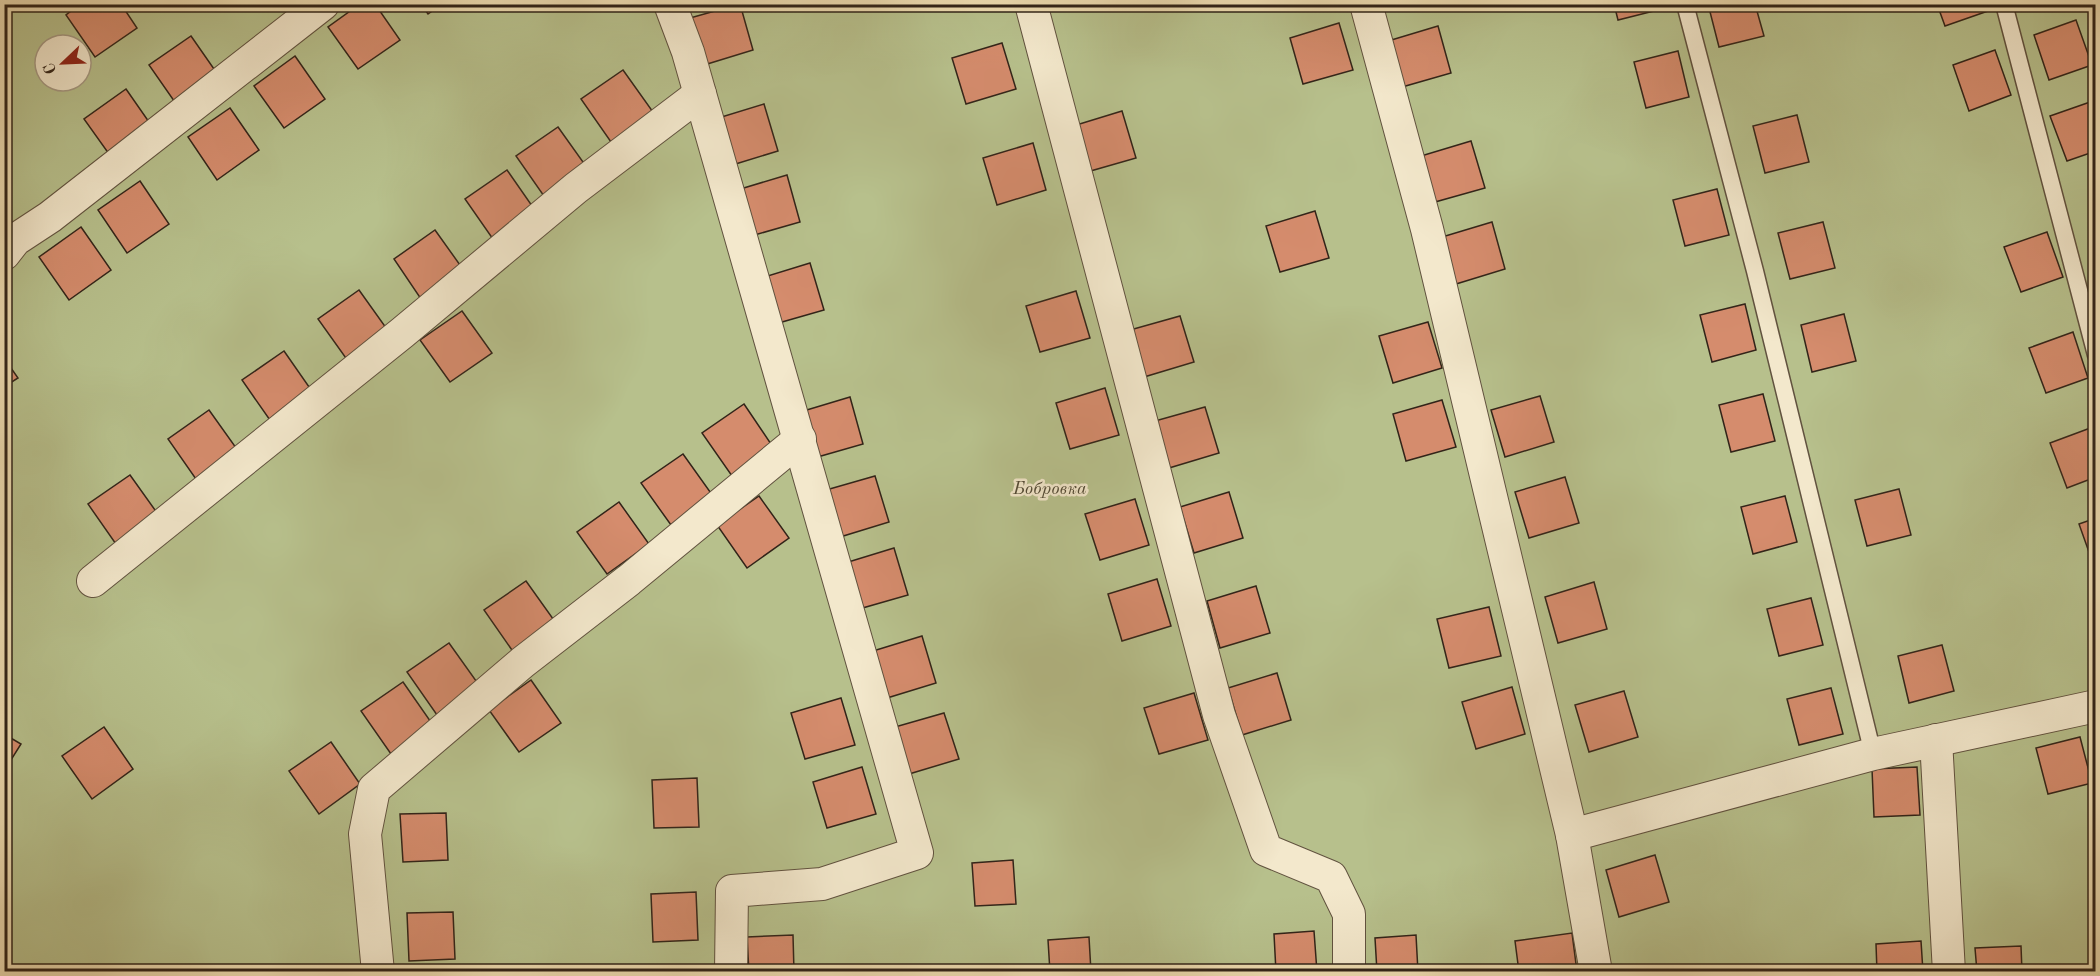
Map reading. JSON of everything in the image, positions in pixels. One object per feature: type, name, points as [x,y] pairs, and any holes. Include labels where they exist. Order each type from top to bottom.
[{"type":"street","points":[[4,254],[15,240],[50,217],[323,4]]},
{"type":"street","points":[[670,4],[700,94],[917,853],[822,884],[732,891],[731,972]]},
{"type":"street","points":[[1031,4],[1219,715],[1266,850],[1331,877],[1349,914],[1349,972]]},
{"type":"street","points":[[1366,4],[1427,229],[1572,835],[1596,972]]},
{"type":"street","points":[[93,581],[402,333],[576,188],[700,94]]},
{"type":"street","points":[[378,972],[365,834],[375,789],[523,662],[629,580],[800,439]]},
{"type":"street","points":[[1572,835],[1874,754],[2096,706]]},
{"type":"street","points":[[1936,740],[1949,972]]},
{"type":"lane","points":[[1685,4],[1755,271],[1874,754]]},
{"type":"lane","points":[[2004,4],[2096,354]]},
{"type":"green space","name":"Бобровка","points":[[5,5],[2095,5],[2095,971],[5,971]]},
{"type":"building","points":[[80,4],[121,4],[137,28],[95,57],[93,33],[78,33],[66,15]]},
{"type":"building","points":[[360,4],[375,4],[400,40],[358,69],[328,27]]},
{"type":"building","points":[[421,4],[442,4],[428,14]]},
{"type":"building","points":[[740,4],[753,50],[704,65],[690,18]]},
{"type":"building","points":[[1614,4],[1661,4],[1662,9],[1618,20]]},
{"type":"building","points":[[1708,4],[1755,4],[1764,36],[1719,47]]},
{"type":"building","points":[[1937,4],[1985,4],[1988,11],[1945,26]]},
{"type":"building","points":[[2076,20],[2092,65],[2049,80],[2034,35]]},
{"type":"building","points":[[1339,23],[1353,70],[1303,84],[1290,38]]},
{"type":"building","points":[[1438,26],[1451,73],[1402,87],[1388,41]]},
{"type":"building","points":[[191,36],[221,79],[179,108],[149,65]]},
{"type":"building","points":[[1002,43],[1016,89],[966,104],[952,58]]},
{"type":"building","points":[[1995,50],[2011,95],[1969,111],[1953,65]]},
{"type":"building","points":[[1678,51],[1689,97],[1646,108],[1634,62]]},
{"type":"building","points":[[295,56],[325,99],[284,128],[254,86]]},
{"type":"building","points":[[623,70],[653,112],[611,142],[581,99]]},
{"type":"building","points":[[126,89],[156,132],[114,161],[84,119]]},
{"type":"building","points":[[2093,101],[2096,108],[2096,151],[2067,161],[2050,116]]},
{"type":"building","points":[[764,104],[778,151],[729,166],[715,119]]},
{"type":"building","points":[[230,108],[259,150],[217,180],[188,137]]},
{"type":"building","points":[[1122,111],[1136,158],[1087,172],[1073,126]]},
{"type":"building","points":[[1797,115],[1809,162],[1765,173],[1753,126]]},
{"type":"building","points":[[558,127],[588,169],[546,199],[516,156]]},
{"type":"building","points":[[1471,141],[1485,188],[1435,202],[1421,156]]},
{"type":"building","points":[[1033,143],[1046,190],[997,205],[983,158]]},
{"type":"building","points":[[507,170],[537,213],[495,242],[465,199]]},
{"type":"building","points":[[787,175],[800,222],[751,236],[737,190]]},
{"type":"building","points":[[140,181],[169,224],[127,253],[98,210]]},
{"type":"building","points":[[1717,189],[1729,235],[1685,246],[1673,200]]},
{"type":"building","points":[[1315,211],[1329,258],[1280,272],[1266,226]]},
{"type":"building","points":[[1492,222],[1505,269],[1456,284],[1442,237]]},
{"type":"building","points":[[1823,222],[1835,268],[1790,279],[1778,233]]},
{"type":"building","points":[[81,227],[111,270],[69,300],[39,257]]},
{"type":"building","points":[[435,230],[465,272],[423,302],[394,259]]},
{"type":"building","points":[[2047,232],[2063,277],[2021,292],[2004,247]]},
{"type":"building","points":[[810,263],[824,310],[775,324],[761,278]]},
{"type":"building","points":[[359,290],[389,332],[348,361],[318,319]]},
{"type":"building","points":[[1076,291],[1090,338],[1040,352],[1026,306]]},
{"type":"building","points":[[1745,304],[1756,350],[1712,362],[1700,315]]},
{"type":"building","points":[[462,311],[492,353],[450,382],[420,340]]},
{"type":"building","points":[[1844,314],[1856,361],[1812,372],[1801,325]]},
{"type":"building","points":[[1180,316],[1194,362],[1144,377],[1130,330]]},
{"type":"building","points":[[1428,322],[1442,368],[1393,383],[1379,336]]},
{"type":"building","points":[[2073,332],[2088,378],[2046,393],[2029,348]]},
{"type":"building","points":[[284,351],[314,394],[272,423],[242,380]]},
{"type":"building","points":[[4,358],[18,378],[4,387]]},
{"type":"building","points":[[1105,388],[1119,435],[1070,449],[1056,403]]},
{"type":"building","points":[[1763,394],[1775,441],[1731,452],[1719,405]]},
{"type":"building","points":[[1540,396],[1554,442],[1505,457],[1491,410]]},
{"type":"building","points":[[850,397],[863,444],[814,458],[800,412]]},
{"type":"building","points":[[1442,400],[1456,447],[1406,461],[1393,414]]},
{"type":"building","points":[[744,404],[773,447],[732,476],[702,433]]},
{"type":"building","points":[[1205,407],[1219,453],[1169,468],[1155,421]]},
{"type":"building","points":[[209,410],[239,452],[198,482],[168,439]]},
{"type":"building","points":[[2093,427],[2096,435],[2096,477],[2067,488],[2050,443]]},
{"type":"building","points":[[683,454],[713,496],[671,525],[641,483]]},
{"type":"building","points":[[130,475],[160,517],[118,547],[88,504]]},
{"type":"building","points":[[875,476],[889,522],[840,537],[826,490]]},
{"type":"building","points":[[1565,477],[1579,523],[1529,538],[1515,492]]},
{"type":"building","points":[[1899,489],[1911,535],[1867,546],[1855,500]]},
{"type":"building","points":[[1229,492],[1243,538],[1194,553],[1180,507]]},
{"type":"building","points":[[759,496],[789,538],[747,568],[717,525]]},
{"type":"building","points":[[1785,496],[1797,542],[1753,554],[1741,507]]},
{"type":"building","points":[[1135,499],[1149,545],[1100,560],[1085,514]]},
{"type":"building","points":[[619,502],[649,544],[607,574],[577,532]]},
{"type":"building","points":[[2096,518],[2096,569],[2095,569],[2079,524]]},
{"type":"building","points":[[894,548],[908,595],[859,609],[845,563]]},
{"type":"building","points":[[1157,579],[1171,626],[1122,641],[1108,594]]},
{"type":"building","points":[[526,581],[556,623],[514,653],[484,610]]},
{"type":"building","points":[[1594,582],[1607,629],[1558,643],[1545,597]]},
{"type":"building","points":[[1256,586],[1270,633],[1220,648],[1207,601]]},
{"type":"building","points":[[1811,598],[1823,645],[1779,656],[1767,609]]},
{"type":"building","points":[[1489,607],[1501,656],[1449,668],[1437,619]]},
{"type":"building","points":[[922,636],[936,683],[887,698],[873,651]]},
{"type":"building","points":[[449,643],[479,685],[437,715],[407,672]]},
{"type":"building","points":[[1942,645],[1954,691],[1909,703],[1898,656]]},
{"type":"building","points":[[1277,673],[1291,720],[1242,735],[1228,688]]},
{"type":"building","points":[[531,680],[561,723],[519,752],[489,710]]},
{"type":"building","points":[[403,682],[433,725],[391,754],[361,711]]},
{"type":"building","points":[[1512,687],[1525,734],[1476,749],[1462,702]]},
{"type":"building","points":[[1831,688],[1843,734],[1799,745],[1787,699]]},
{"type":"building","points":[[1624,691],[1638,737],[1589,752],[1575,705]]},
{"type":"building","points":[[1194,693],[1208,740],[1159,754],[1144,708]]},
{"type":"building","points":[[841,698],[855,745],[805,759],[791,713]]},
{"type":"building","points":[[944,713],[959,759],[909,774],[895,727]]},
{"type":"building","points":[[104,727],[133,769],[92,799],[62,756]]},
{"type":"building","points":[[4,734],[21,744],[4,771]]},
{"type":"building","points":[[2080,737],[2092,783],[2048,794],[2036,748]]},
{"type":"building","points":[[331,742],[360,784],[319,814],[289,771]]},
{"type":"building","points":[[862,767],[876,814],[827,828],[813,782]]},
{"type":"building","points":[[1917,767],[1920,815],[1874,817],[1872,769]]},
{"type":"building","points":[[697,778],[699,827],[654,828],[652,780]]},
{"type":"building","points":[[446,813],[448,860],[403,862],[400,814]]},
{"type":"building","points":[[1655,855],[1669,902],[1619,917],[1606,870]]},
{"type":"building","points":[[1013,860],[1016,904],[975,906],[972,863]]},
{"type":"building","points":[[696,892],[698,940],[653,942],[651,894]]},
{"type":"building","points":[[453,912],[455,959],[409,961],[407,913]]},
{"type":"building","points":[[1314,931],[1317,972],[1276,972],[1274,934]]},
{"type":"building","points":[[1572,933],[1577,972],[1519,972],[1515,941]]},
{"type":"building","points":[[793,935],[794,972],[749,972],[747,937]]},
{"type":"building","points":[[1416,935],[1418,972],[1377,972],[1375,938]]},
{"type":"building","points":[[1089,937],[1091,972],[1050,972],[1048,940]]},
{"type":"building","points":[[1921,941],[1923,972],[1877,972],[1876,944]]},
{"type":"building","points":[[2021,946],[2022,972],[1977,972],[1975,948]]}]
